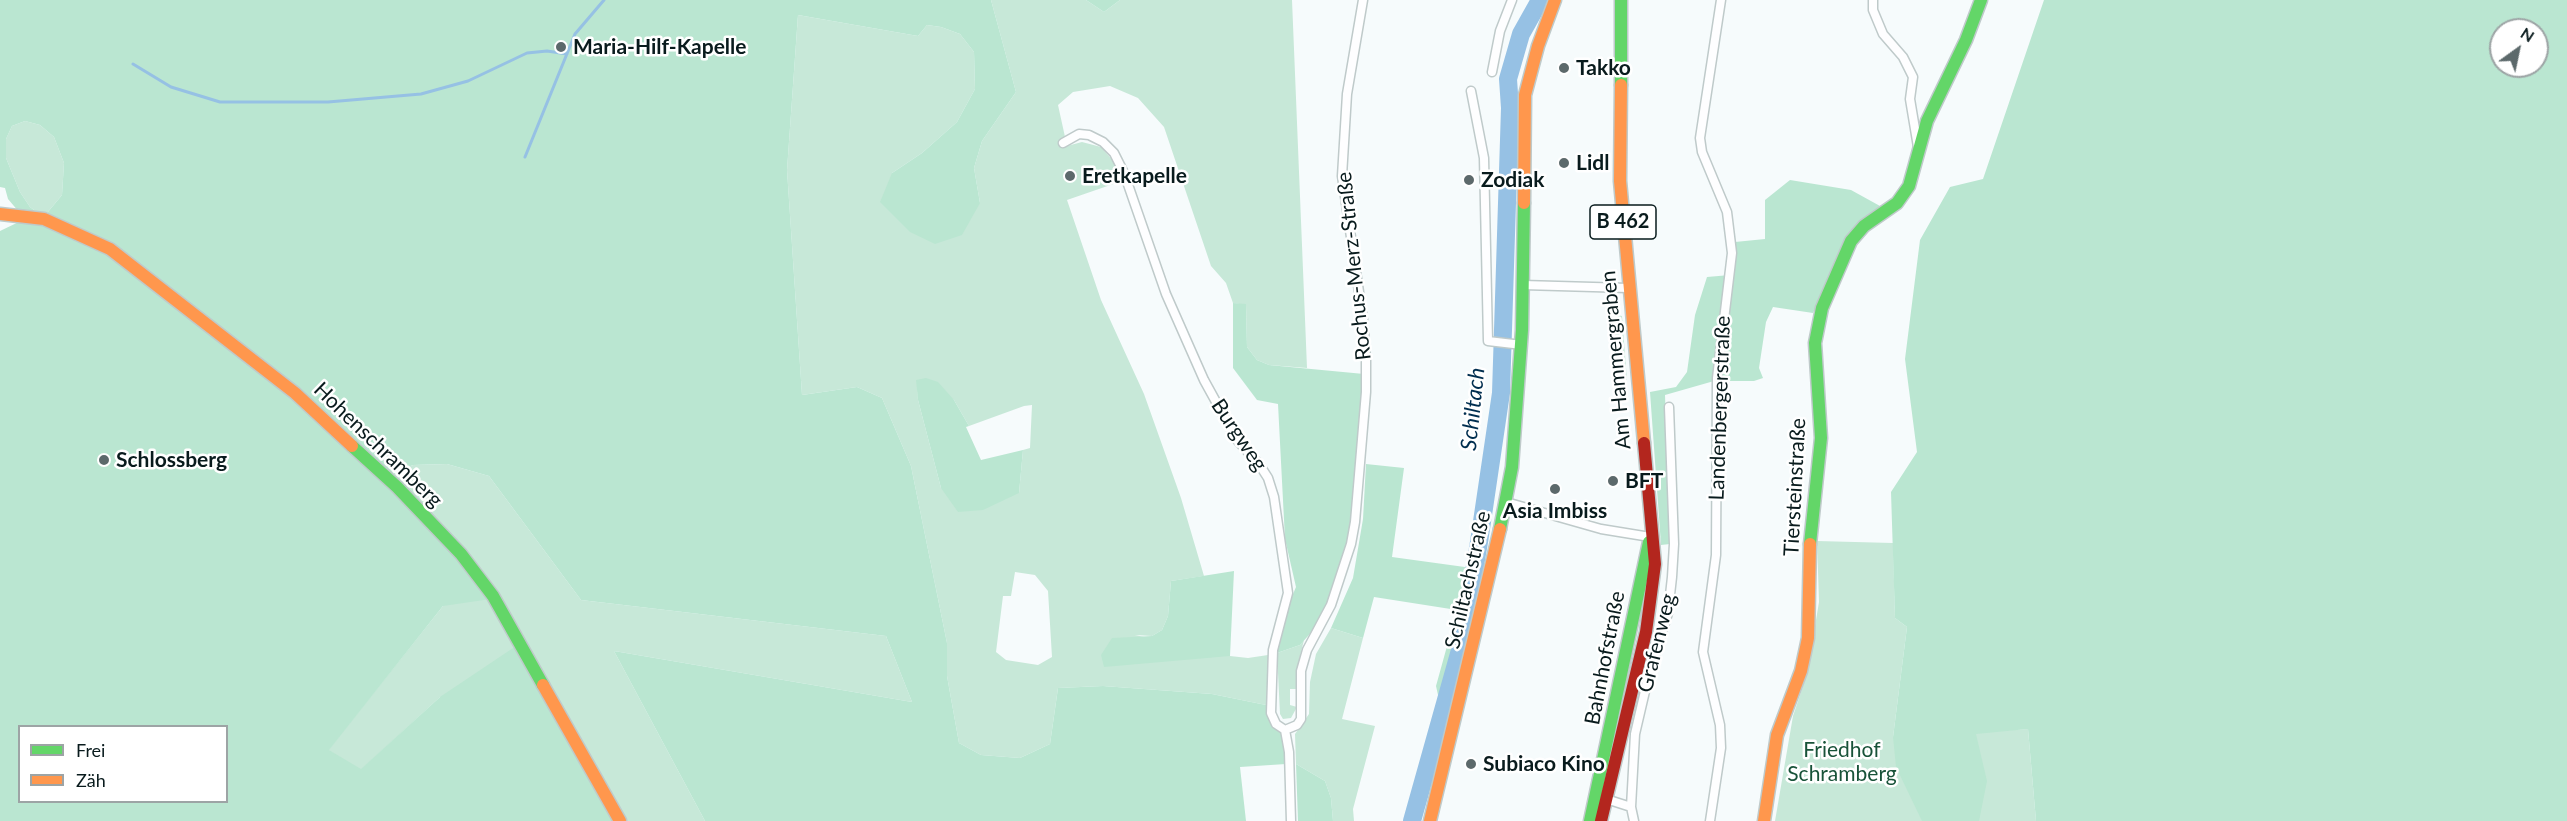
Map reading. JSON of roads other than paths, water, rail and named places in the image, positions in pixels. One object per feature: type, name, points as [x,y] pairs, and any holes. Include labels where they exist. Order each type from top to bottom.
[{"type":"street","name":"Rochus-Merz-Straße","points":[[1285,730],[1297,725],[1301,718],[1301,671],[1304,660],[1331,606],[1351,544],[1355,522],[1366,392],[1366,359],[1363,319],[1345,203],[1342,165],[1347,94],[1363,0]]},
{"type":"street","points":[[1492,72],[1500,31],[1512,0]]},
{"type":"street","name":"Schiltachstraße","points":[[1430,821],[1506,502],[1515,440],[1517,344],[1523,285],[1525,94],[1538,46],[1555,0]]},
{"type":"street","name":"Am Hammergraben","points":[[1622,0],[1620,181],[1650,537]]},
{"type":"street","name":"Landenbergerstraße","points":[[1710,821],[1721,748],[1720,726],[1703,652],[1716,555],[1717,378],[1732,252],[1727,212],[1702,152],[1700,138],[1720,0]]},
{"type":"street","name":"Tiersteinstraße","points":[[1873,0],[1873,10],[1883,34],[1903,57],[1913,77],[1910,99],[1918,147]]},
{"type":"street","name":"Tiersteinstraße","points":[[1764,821],[1777,735],[1801,671],[1808,638],[1811,521],[1821,438],[1815,344],[1821,308],[1851,241],[1864,226],[1897,203],[1910,186],[1918,147],[1966,40],[1981,0]]},
{"type":"street","points":[[1471,91],[1484,158],[1488,341],[1517,344]]},
{"type":"street","name":"Burgweg","points":[[1063,143],[1079,134],[1089,135],[1103,142],[1114,153],[1124,173],[1166,294],[1193,356],[1224,420],[1268,478],[1274,497],[1288,593],[1273,650],[1272,712],[1276,724],[1285,730],[1289,752],[1291,821]]},
{"type":"street","points":[[0,208],[0,214]]},
{"type":"street","name":"Hohenschramberg","points":[[0,214],[44,219],[110,249],[295,393],[397,487],[461,554],[493,596],[620,821]]},
{"type":"street","points":[[1523,285],[1628,288]]},
{"type":"street","name":"Grafenweg","points":[[1634,821],[1632,807],[1635,734],[1648,674],[1668,613],[1672,577],[1674,544],[1669,407]]},
{"type":"street","points":[[1506,502],[1601,529],[1650,537]]},
{"type":"street","name":"Bahnhofstraße","points":[[1601,821],[1601,797],[1642,566],[1650,537]]},
{"type":"street","points":[[1601,797],[1632,807]]},
{"type":"street","name":"Bahnhofstraße","points":[[1590,821],[1601,797]]},
{"type":"waterway","points":[[525,157],[575,34],[604,0]]},
{"type":"waterway","name":"Schiltach","points":[[1412,821],[1462,643],[1479,542],[1501,393],[1510,108],[1508,79],[1521,34],[1540,0]]},
{"type":"waterway","points":[[133,64],[171,87],[220,102],[328,102],[421,94],[468,81],[527,53],[547,51],[567,54]]},
{"type":"place","name":"Maria-Hilf-Kapelle","points":[[561,47]]},
{"type":"place","name":"Takko","points":[[1564,68]]},
{"type":"place","name":"Lidl","points":[[1564,163]]},
{"type":"place","name":"Eretkapelle","points":[[1070,176]]},
{"type":"place","name":"Zodiak","points":[[1469,180]]},
{"type":"place","name":"Schlossberg","points":[[104,460]]},
{"type":"place","name":"BFT","points":[[1613,481]]},
{"type":"place","name":"Asia Imbiss","points":[[1555,489]]},
{"type":"place","name":"Subiaco Kino","points":[[1471,764]]},
{"type":"park label","name":"Friedhof Schramberg","points":[[1842,762]]}]
